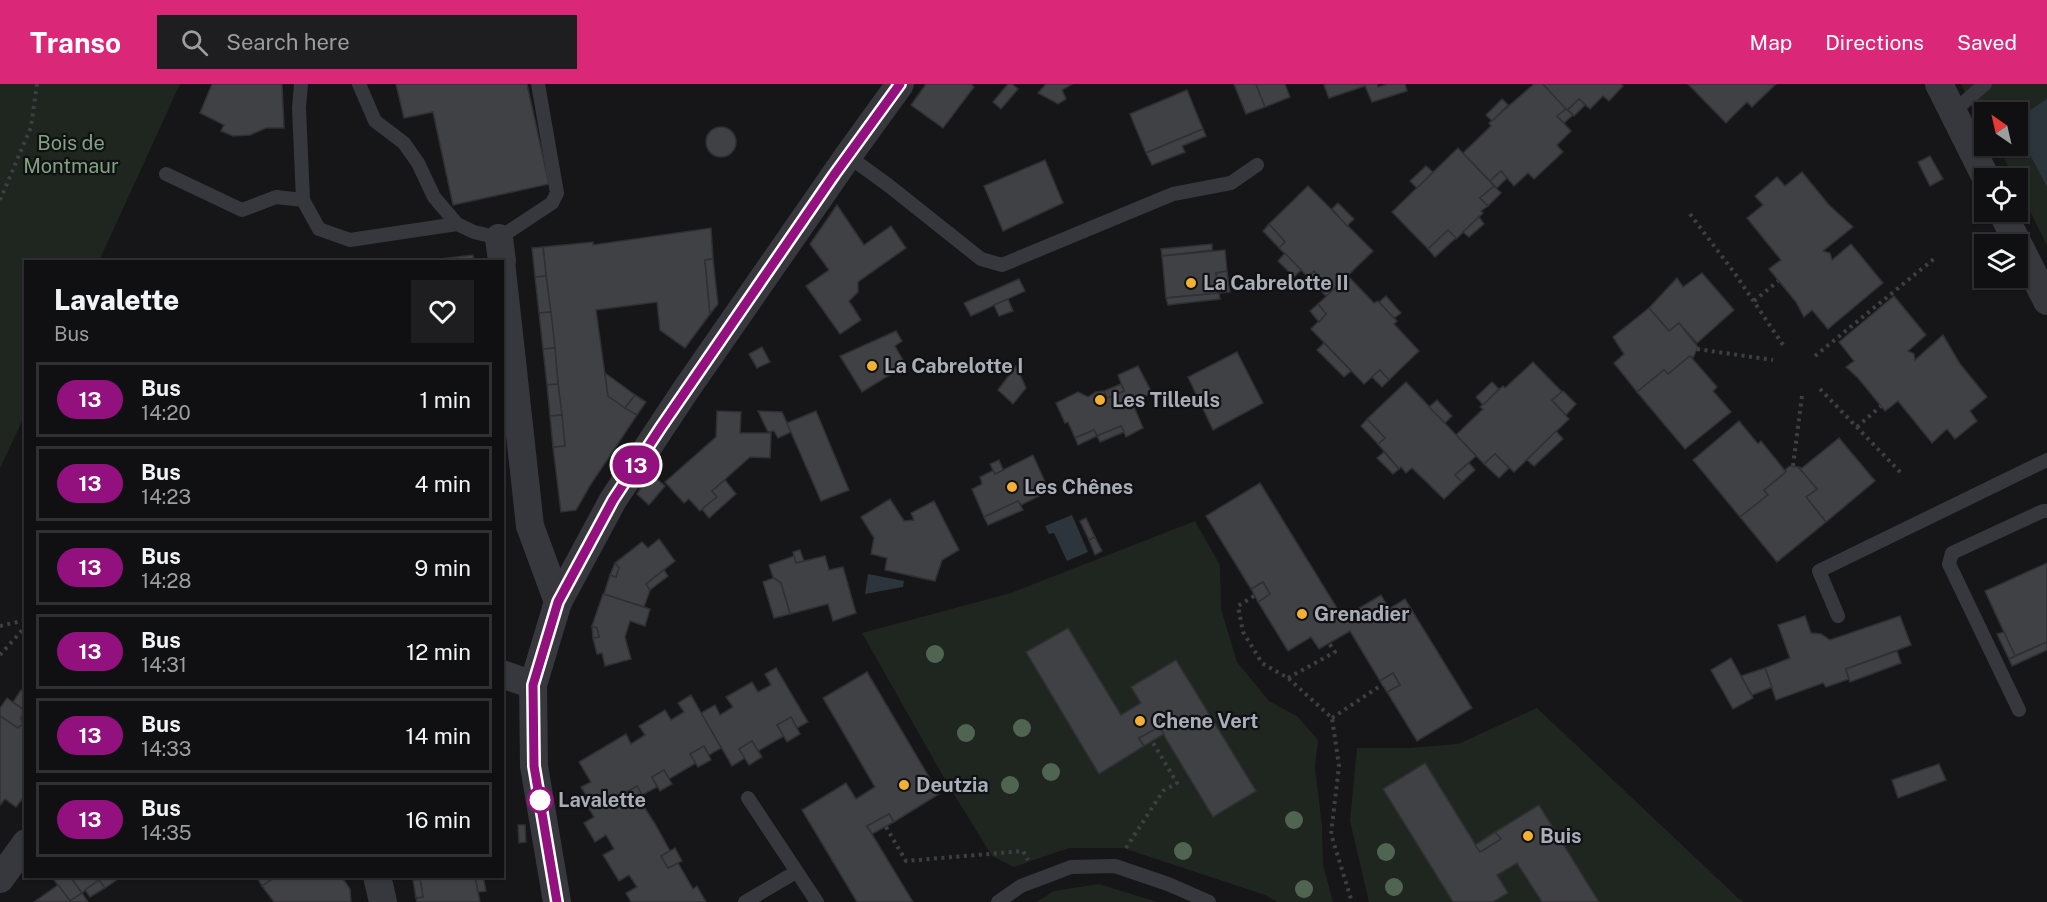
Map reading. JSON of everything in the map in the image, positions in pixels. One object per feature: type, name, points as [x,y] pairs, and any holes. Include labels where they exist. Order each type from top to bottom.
[{"type":"street","points":[[557,902],[534,766],[533,685],[558,602],[613,500],[692,381],[900,84]]},
{"type":"street","points":[[1939,84],[1981,168]]},
{"type":"street","points":[[2007,222],[2047,301]]},
{"type":"street","points":[[504,288],[530,526],[558,602]]},
{"type":"street","points":[[504,675],[533,685]]},
{"type":"street","points":[[0,879],[24,846]]},
{"type":"street","points":[[377,878],[383,902]]},
{"type":"lane","points":[[301,84],[299,108],[303,200],[319,229],[351,240],[457,224]]},
{"type":"lane","points":[[359,84],[375,121],[404,143],[418,163],[434,197],[457,224],[500,249],[552,203],[557,193],[538,84]]},
{"type":"lane","points":[[1953,111],[1985,84]]},
{"type":"lane","points":[[848,156],[981,259],[1002,265],[1173,194],[1231,183],[1257,165]]},
{"type":"lane","points":[[166,174],[242,210],[276,197],[303,200]]},
{"type":"lane","points":[[1838,616],[1819,571],[2047,460]]},
{"type":"lane","points":[[2019,710],[1949,564],[1952,553],[2047,511]]},
{"type":"lane","points":[[748,798],[817,902]]},
{"type":"lane","points":[[998,902],[1021,886],[1071,867],[1115,866],[1168,884],[1209,902]]},
{"type":"lane","points":[[745,902],[796,872]]},
{"type":"path","points":[[0,200],[32,127],[37,84]]},
{"type":"path","points":[[1690,214],[1754,301],[1783,345]]},
{"type":"path","points":[[1815,356],[1935,258]]},
{"type":"path","points":[[1754,301],[1778,280]]},
{"type":"path","points":[[1698,349],[1773,360]]},
{"type":"path","points":[[1820,389],[1903,475]]},
{"type":"path","points":[[1793,466],[1802,396]]},
{"type":"path","points":[[1857,427],[1881,406]]},
{"type":"path","points":[[1254,596],[1238,606],[1243,632],[1262,663],[1288,678],[1332,718],[1339,766],[1331,834],[1352,902]]},
{"type":"path","points":[[0,626],[24,620]]},
{"type":"path","points":[[0,655],[24,628]]},
{"type":"path","points":[[1288,678],[1335,652],[1329,643]]},
{"type":"path","points":[[1332,718],[1383,684]]},
{"type":"path","points":[[1115,866],[1163,791],[1177,783],[1152,741]]},
{"type":"path","points":[[886,827],[906,861],[1023,851],[1039,879]]},
{"type":"green space","name":"Bois de Montmaur","points":[[0,84],[180,84],[99,260],[24,260],[24,417],[0,468]]},
{"type":"green space","points":[[1961,84],[2047,84],[2047,246],[2028,207],[2028,168],[2009,168],[2003,156],[2028,156],[2028,102],[1974,102],[1974,112]]},
{"type":"green space","points":[[1195,521],[1220,565],[1221,609],[1237,662],[1269,701],[1298,717],[1318,740],[1315,768],[1322,826],[1323,865],[1333,902],[1277,902],[1265,895],[1123,848],[1069,848],[1014,867],[992,856],[947,783],[862,633],[1011,593]]},
{"type":"green space","points":[[1537,708],[1744,902],[1369,902],[1350,821],[1357,748],[1409,748],[1458,744]]},
{"type":"green space","points":[[1099,884],[1157,902],[1037,902],[1054,891]]},
{"type":"shaded area","points":[[2047,99],[2047,187],[2028,151],[2028,111]]},
{"type":"shaded area","points":[[1072,515],[1088,552],[1067,561],[1054,533],[1049,534],[1045,526]]},
{"type":"shaded area","points":[[868,574],[904,581],[903,587],[865,594]]},
{"type":"building","points":[[212,84],[282,84],[284,128],[266,128],[250,135],[233,136],[221,131],[224,125],[200,113]]},
{"type":"building","points":[[396,84],[527,84],[549,184],[453,205],[433,112],[404,118]]},
{"type":"building","points":[[926,84],[971,84],[974,87],[943,128],[911,105]]},
{"type":"building","points":[[1008,84],[1018,89],[1001,109],[993,102]]},
{"type":"building","points":[[1046,84],[1072,84],[1062,90],[1066,99],[1058,104],[1038,93]]},
{"type":"building","points":[[1234,84],[1256,84],[1265,107],[1246,114]]},
{"type":"building","points":[[1256,84],[1285,84],[1290,97],[1265,107]]},
{"type":"building","points":[[1377,84],[1378,87],[1388,84],[1405,84],[1407,91],[1372,102],[1365,86],[1329,98],[1324,85]]},
{"type":"building","points":[[1534,84],[1543,84],[1566,109],[1557,116],[1571,131],[1557,145],[1563,152],[1534,179],[1528,173],[1514,186],[1501,171],[1490,181],[1463,153],[1491,126],[1489,123]]},
{"type":"building","points":[[1543,84],[1621,84],[1623,86],[1609,101],[1603,96],[1590,109],[1579,99],[1567,110]]},
{"type":"building","points":[[1688,84],[1776,84],[1752,107],[1747,102],[1726,123]]},
{"type":"building","points":[[1187,90],[1203,129],[1146,153],[1130,114]]},
{"type":"building","points":[[1502,99],[1508,105],[1492,121],[1486,115]]},
{"type":"building","points":[[1579,99],[1585,105],[1574,116],[1568,110]]},
{"type":"building","points":[[1566,109],[1573,115],[1564,123],[1557,116]]},
{"type":"building","points":[[721,127],[732,131],[736,142],[732,153],[721,157],[710,153],[706,142],[710,131]]},
{"type":"building","points":[[1203,129],[1206,136],[1182,146],[1185,152],[1152,165],[1146,153]]},
{"type":"building","points":[[1458,148],[1494,186],[1480,198],[1488,206],[1481,211],[1483,213],[1456,239],[1448,230],[1428,249],[1392,212]]},
{"type":"building","points":[[1930,156],[1943,179],[1930,186],[1918,162]]},
{"type":"building","points":[[1045,160],[1063,203],[1003,231],[984,186]]},
{"type":"building","points":[[1426,166],[1433,172],[1417,188],[1410,181]]},
{"type":"building","points":[[1501,171],[1507,178],[1497,188],[1490,181]]},
{"type":"building","points":[[1802,172],[1829,205],[1853,227],[1823,251],[1830,253],[1832,260],[1851,244],[1883,283],[1828,329],[1812,310],[1804,317],[1796,302],[1769,269],[1781,260],[1747,218],[1763,205],[1755,196],[1777,177],[1785,186]]},
{"type":"building","points":[[1308,186],[1373,251],[1332,291],[1314,271],[1308,277],[1279,248],[1285,242],[1269,224]]},
{"type":"building","points":[[1494,186],[1501,193],[1488,206],[1480,198]]},
{"type":"building","points":[[1338,203],[1354,219],[1347,226],[1332,209]]},
{"type":"building","points":[[837,205],[864,245],[891,226],[906,248],[858,282],[858,292],[849,301],[861,320],[840,334],[806,286],[829,270],[810,244]]},
{"type":"building","points":[[1479,217],[1484,224],[1469,237],[1463,232]]},
{"type":"building","points":[[1269,224],[1285,242],[1279,248],[1263,231]]},
{"type":"building","points":[[711,228],[713,259],[705,260],[710,314],[685,348],[660,330],[657,302],[596,310],[608,396],[637,415],[576,510],[561,512],[553,447],[565,446],[543,247],[593,242],[593,245]]},
{"type":"building","points":[[1448,230],[1456,238],[1435,257],[1428,249]]},
{"type":"building","points":[[1212,244],[1212,250],[1162,256],[1161,249]]},
{"type":"building","points":[[543,247],[546,276],[535,277],[532,248]]},
{"type":"building","name":"La Cabrelotte II","points":[[1225,250],[1227,271],[1216,273],[1219,293],[1166,298],[1162,256]]},
{"type":"building","points":[[1285,253],[1301,270],[1294,277],[1278,261]]},
{"type":"building","points":[[473,255],[474,260],[441,260]]},
{"type":"building","points":[[713,259],[718,304],[710,314],[705,260]]},
{"type":"building","points":[[1227,271],[1230,292],[1219,293],[1216,273]]},
{"type":"building","points":[[1314,271],[1332,291],[1326,296],[1308,277]]},
{"type":"building","points":[[1702,273],[1734,310],[1697,343],[1679,323],[1669,331],[1649,308],[1677,278],[1683,287]]},
{"type":"building","points":[[546,276],[551,312],[539,313],[535,277]]},
{"type":"building","points":[[1348,276],[1374,303],[1378,301],[1397,321],[1394,324],[1419,351],[1389,380],[1380,370],[1364,384],[1311,329],[1326,314],[1318,304]]},
{"type":"building","points":[[1019,279],[1025,291],[971,316],[964,303]]},
{"type":"building","points":[[1219,293],[1220,299],[1168,305],[1166,298]]},
{"type":"building","points":[[1386,296],[1401,313],[1394,318],[1379,302]]},
{"type":"building","points":[[1894,296],[1926,335],[1908,351],[1914,354],[1915,360],[1943,335],[1960,364],[1987,397],[1970,411],[1977,421],[1955,439],[1947,429],[1932,443],[1898,401],[1885,411],[1846,367],[1854,361],[1839,342]]},
{"type":"building","points":[[1008,299],[1013,311],[999,316],[994,305]]},
{"type":"building","points":[[1318,304],[1326,314],[1319,322],[1310,311]]},
{"type":"building","points":[[1649,308],[1669,331],[1679,323],[1698,347],[1693,358],[1690,356],[1668,374],[1664,370],[1637,392],[1614,363],[1624,354],[1613,337]]},
{"type":"building","points":[[551,312],[555,348],[543,349],[539,313]]},
{"type":"building","name":"La Cabrelotte I","points":[[896,331],[902,341],[895,346],[904,362],[892,370],[893,373],[862,392],[840,356]]},
{"type":"building","points":[[1324,343],[1351,371],[1344,377],[1317,350]]},
{"type":"building","points":[[762,347],[770,362],[757,368],[749,354]]},
{"type":"building","points":[[555,348],[558,384],[547,385],[543,349]]},
{"type":"building","points":[[1237,352],[1263,403],[1213,430],[1188,377]]},
{"type":"building","points":[[1690,356],[1717,387],[1713,391],[1731,412],[1685,449],[1637,392],[1664,370],[1668,374]]},
{"type":"building","points":[[1533,362],[1562,392],[1552,400],[1569,419],[1514,472],[1495,454],[1484,464],[1456,435],[1483,409],[1480,407]]},
{"type":"building","points":[[1016,366],[1026,388],[1013,404],[998,390]]},
{"type":"building","name":"Les Tilleuls","points":[[1138,366],[1152,393],[1132,402],[1143,428],[1126,437],[1121,426],[1097,436],[1094,430],[1075,438],[1056,403],[1078,392],[1088,397],[1096,392],[1104,391],[1107,398],[1124,391],[1118,375]]},
{"type":"building","points":[[1380,370],[1389,380],[1382,387],[1372,377]]},
{"type":"building","points":[[605,373],[635,395],[625,408],[608,396]]},
{"type":"building","points":[[1406,382],[1476,456],[1455,475],[1462,482],[1444,499],[1412,468],[1406,473],[1401,467],[1399,469],[1378,444],[1385,438],[1367,419]]},
{"type":"building","points":[[1492,382],[1499,389],[1483,405],[1476,397]]},
{"type":"building","points":[[558,384],[562,415],[550,416],[547,385]]},
{"type":"building","points":[[1121,384],[1124,391],[1107,398],[1104,391]]},
{"type":"building","points":[[1563,391],[1576,404],[1566,415],[1552,400]]},
{"type":"building","points":[[635,395],[646,402],[637,415],[625,408]]},
{"type":"building","points":[[1437,400],[1452,416],[1445,423],[1429,407]]},
{"type":"building","points":[[717,411],[741,412],[740,433],[771,433],[770,458],[750,457],[712,491],[717,497],[700,511],[689,499],[684,503],[665,482],[716,437]]},
{"type":"building","points":[[758,411],[782,412],[791,432],[778,438],[774,431],[768,432]]},
{"type":"building","points":[[816,411],[849,490],[821,501],[787,423]]},
{"type":"building","points":[[562,415],[565,446],[553,447],[550,416]]},
{"type":"building","points":[[1367,419],[1385,438],[1378,444],[1361,426]]},
{"type":"building","points":[[1739,421],[1758,444],[1761,441],[1786,472],[1764,490],[1768,495],[1740,517],[1693,460]]},
{"type":"building","points":[[1121,426],[1124,432],[1100,442],[1097,436]]},
{"type":"building","points":[[1094,430],[1097,436],[1078,445],[1075,438]]},
{"type":"building","points":[[1556,431],[1563,439],[1534,466],[1527,460]]},
{"type":"building","points":[[1839,438],[1875,481],[1826,522],[1806,497],[1817,489],[1798,467],[1802,468]]},
{"type":"building","points":[[1384,452],[1399,469],[1393,474],[1377,458]]},
{"type":"building","points":[[1495,454],[1509,468],[1499,478],[1484,464]]},
{"type":"building","name":"Les Chênes","points":[[1033,455],[1049,491],[1021,505],[1018,501],[984,517],[972,489],[982,484],[980,477],[994,470],[995,474]]},
{"type":"building","points":[[999,460],[1003,470],[995,474],[990,464]]},
{"type":"building","points":[[1469,463],[1475,470],[1462,482],[1455,475]]},
{"type":"building","points":[[1790,466],[1798,467],[1817,489],[1806,497],[1826,522],[1777,562],[1740,517],[1768,495],[1764,490]]},
{"type":"building","points":[[650,473],[665,486],[649,505],[637,494]]},
{"type":"building","points":[[725,480],[736,494],[709,518],[702,509],[717,497],[712,491]]},
{"type":"building","name":"Grenadier","points":[[1260,483],[1343,618],[1381,595],[1389,609],[1405,599],[1472,708],[1417,741],[1387,692],[1400,685],[1393,673],[1380,681],[1350,631],[1319,649],[1311,637],[1288,651],[1258,602],[1270,594],[1263,582],[1251,589],[1206,516]]},
{"type":"building","points":[[890,499],[904,521],[914,520],[911,513],[934,501],[959,550],[942,560],[935,581],[885,570],[887,558],[871,554],[874,538],[861,517]]},
{"type":"building","points":[[1018,501],[1023,510],[988,525],[984,517]]},
{"type":"building","points":[[1086,518],[1095,537],[1089,540],[1080,521]]},
{"type":"building","points":[[1095,537],[1102,551],[1095,555],[1089,540]]},
{"type":"building","points":[[659,539],[675,561],[646,584],[650,590],[644,607],[604,594],[610,575],[616,577],[619,568],[615,563],[642,542],[648,548]]},
{"type":"building","points":[[800,550],[804,561],[796,563],[793,552]]},
{"type":"building","points":[[794,556],[796,563],[825,556],[829,570],[843,567],[856,613],[833,621],[828,604],[790,614],[781,583],[773,577],[769,565]]},
{"type":"building","points":[[615,563],[619,568],[616,577],[610,575]]},
{"type":"building","points":[[2047,563],[2047,642],[2015,656],[1985,591]]},
{"type":"building","points":[[664,570],[668,576],[650,590],[646,584]]},
{"type":"building","points":[[773,578],[781,583],[790,614],[774,618],[763,582]]},
{"type":"building","points":[[1263,582],[1270,594],[1258,602],[1251,589]]},
{"type":"building","points":[[603,594],[650,609],[645,626],[630,621],[625,637],[631,659],[605,666],[602,653],[597,654],[593,638],[599,637],[597,628],[592,626]]},
{"type":"building","points":[[1805,616],[1811,633],[1821,634],[1830,640],[1900,616],[1911,645],[1846,669],[1849,679],[1826,687],[1823,683],[1776,700],[1765,668],[1790,658],[1778,625]]},
{"type":"building","points":[[592,626],[597,628],[599,637],[593,638]]},
{"type":"building","name":"Chene Vert","points":[[1068,628],[1121,715],[1141,703],[1131,687],[1176,660],[1256,791],[1213,817],[1159,727],[1139,738],[1144,746],[1099,774],[1026,652]]},
{"type":"building","points":[[2004,632],[2015,656],[2009,659],[1997,634]]},
{"type":"building","points":[[2047,642],[2047,650],[2012,666],[2009,659]]},
{"type":"building","points":[[1897,651],[1901,663],[1850,682],[1846,669]]},
{"type":"building","points":[[1731,658],[1753,698],[1733,709],[1711,670]]},
{"type":"building","points":[[776,668],[808,722],[797,728],[791,717],[777,725],[784,736],[758,751],[752,741],[739,749],[745,758],[732,766],[701,713],[715,705],[720,715],[733,707],[726,697],[752,682],[758,692],[771,685],[765,674]]},
{"type":"building","points":[[1765,668],[1772,687],[1752,695],[1741,676]]},
{"type":"building","name":"Deutzia","points":[[867,672],[939,794],[894,822],[889,814],[867,826],[913,902],[857,902],[802,810],[846,783],[856,799],[875,787],[823,698]]},
{"type":"building","points":[[1393,673],[1400,685],[1387,692],[1380,681]]},
{"type":"building","points":[[21,690],[24,692],[24,710],[13,702]]},
{"type":"building","points":[[691,695],[721,748],[709,755],[704,746],[690,754],[696,763],[669,779],[664,770],[652,777],[657,787],[642,795],[637,786],[623,794],[632,807],[641,802],[655,824],[670,851],[661,856],[668,868],[678,863],[693,889],[697,886],[706,902],[631,902],[626,893],[637,887],[629,875],[619,881],[603,855],[614,849],[606,835],[595,842],[584,823],[594,817],[584,800],[588,798],[581,787],[591,782],[579,762],[626,734],[631,744],[645,735],[639,726],[665,710],[671,720],[684,712],[678,703]]},
{"type":"building","points":[[7,698],[24,710],[21,718],[23,724],[18,728],[0,716],[0,708]]},
{"type":"building","points":[[24,713],[24,797],[16,807],[5,799],[0,805],[0,716],[18,728],[23,724],[21,718]]},
{"type":"building","points":[[791,717],[800,734],[787,742],[777,725]]},
{"type":"building","points":[[1159,727],[1164,734],[1144,746],[1139,738]]},
{"type":"building","points":[[752,741],[762,757],[749,765],[739,749]]},
{"type":"building","points":[[704,746],[711,760],[698,767],[690,754]]},
{"type":"building","name":"Buis","points":[[1425,763],[1480,852],[1501,839],[1495,832],[1539,805],[1599,902],[1542,902],[1517,863],[1497,875],[1508,893],[1493,902],[1453,902],[1383,789]]},
{"type":"building","points":[[1939,764],[1946,780],[1898,798],[1892,780]]},
{"type":"building","points":[[664,770],[672,784],[660,791],[652,777]]},
{"type":"building","points":[[637,786],[645,800],[632,807],[623,794]]},
{"type":"building","points":[[889,814],[894,822],[872,834],[867,826]]},
{"type":"building","points":[[518,825],[525,825],[526,842],[519,843]]},
{"type":"building","points":[[1495,832],[1501,839],[1480,852],[1475,845]]},
{"type":"building","points":[[675,848],[682,861],[668,868],[661,856]]},
{"type":"building","points":[[53,878],[71,878],[82,893],[70,901]]},
{"type":"building","points":[[71,878],[119,878],[105,888],[99,880],[82,893]]},
{"type":"building","points":[[257,878],[274,878],[262,886]]},
{"type":"building","points":[[274,878],[342,878],[350,889],[351,902],[274,902],[262,886]]},
{"type":"building","points":[[412,878],[475,878],[480,902],[417,902],[416,898],[423,897],[420,879],[413,880]]},
{"type":"building","points":[[475,878],[483,878],[486,891],[478,892]]},
{"type":"building","points":[[420,879],[423,897],[416,898],[413,880]]},
{"type":"building","points":[[99,880],[105,888],[90,897],[85,890]]},
{"type":"building","points":[[58,885],[70,901],[82,893],[88,902],[34,902]]},
{"type":"bus line","name":"13","points":[[557,902],[534,766],[533,685],[558,602],[613,500],[661,427],[834,175],[900,84]]},
{"type":"place","name":"La Cabrelotte II","points":[[1191,283]]},
{"type":"place","name":"La Cabrelotte I","points":[[872,366]]},
{"type":"place","name":"Les Tilleuls","points":[[1100,400]]},
{"type":"place","name":"Les Chênes","points":[[1012,487]]},
{"type":"place","name":"Grenadier","points":[[1302,614]]},
{"type":"place","name":"Chene Vert","points":[[1140,721]]},
{"type":"place","name":"Deutzia","points":[[904,785]]},
{"type":"place","name":"Lavalette","points":[[540,800]]},
{"type":"place","name":"Buis","points":[[1528,836]]}]
